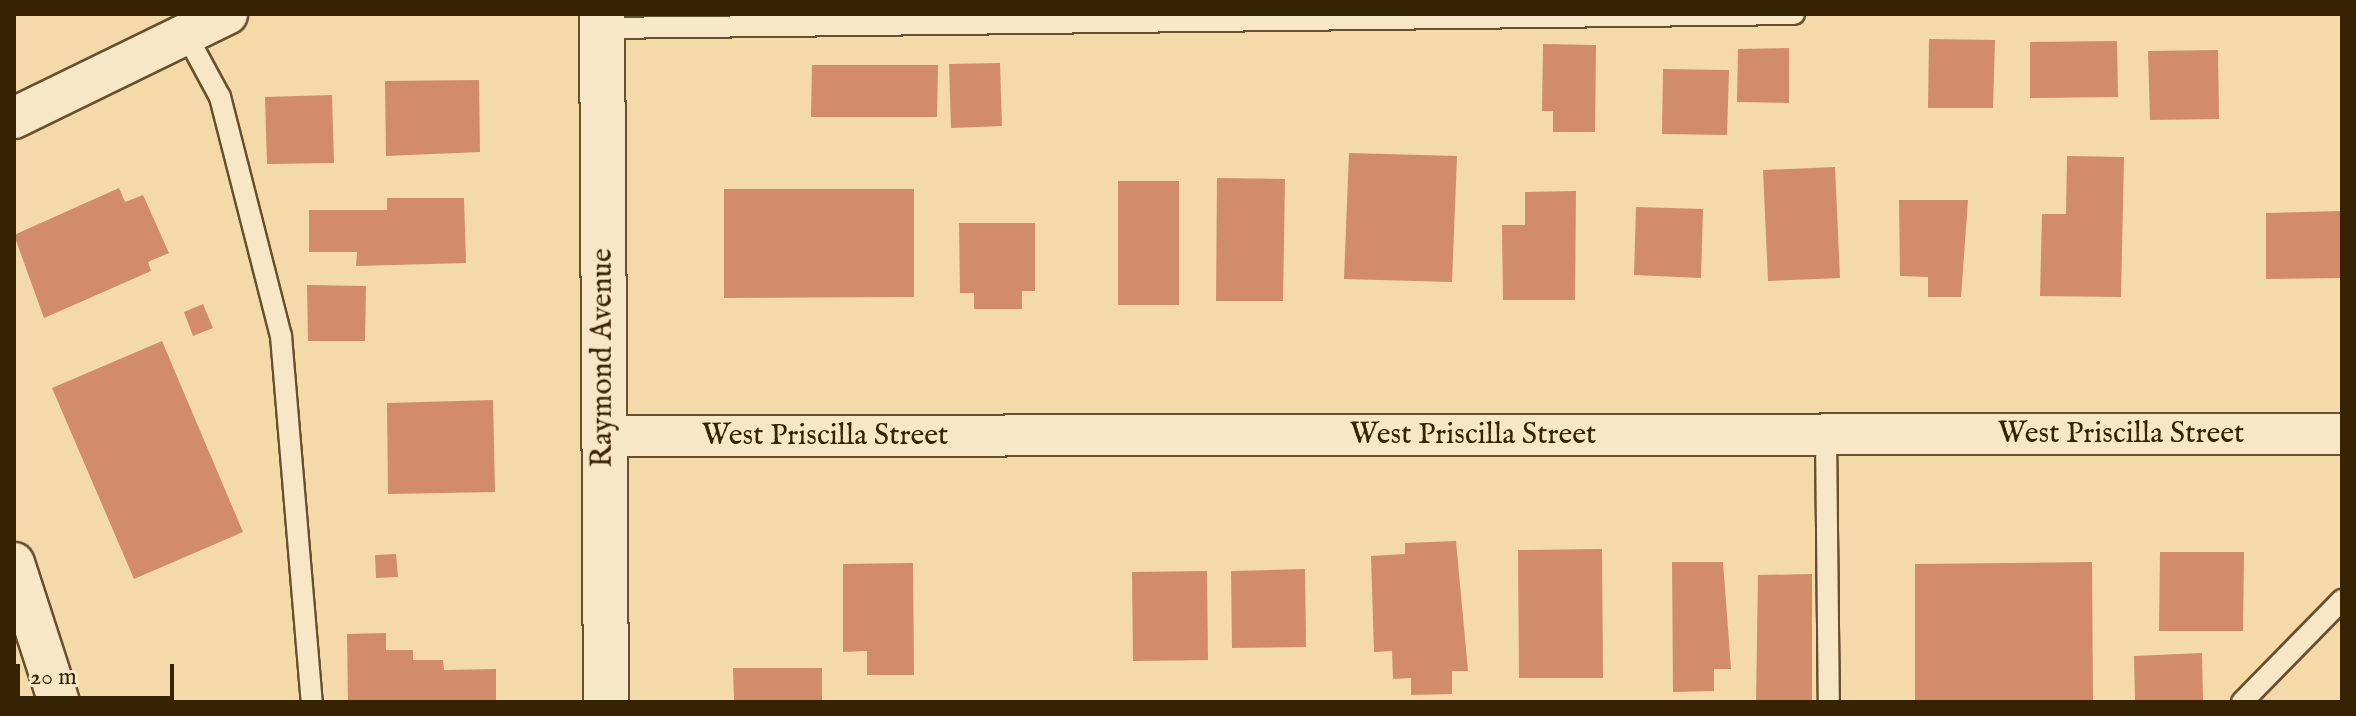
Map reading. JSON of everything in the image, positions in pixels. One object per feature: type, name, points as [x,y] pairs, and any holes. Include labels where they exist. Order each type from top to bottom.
[{"type":"street","points":[[14,118],[227,14]]},
{"type":"street","name":"Raymond Avenue","points":[[602,21],[606,702]]},
{"type":"street","name":"West Priscilla Street","points":[[603,436],[2342,434]]},
{"type":"street","points":[[14,563],[59,702]]},
{"type":"lane","points":[[602,21],[1794,14]]},
{"type":"lane","points":[[187,36],[220,97],[281,336],[312,702]]},
{"type":"lane","points":[[1826,434],[1829,702]]},
{"type":"lane","points":[[2242,702],[2342,600]]},
{"type":"building","points":[[1929,39],[1995,40],[1993,108],[1928,108]]},
{"type":"building","points":[[2117,41],[2118,97],[2030,98],[2030,42]]},
{"type":"building","points":[[1543,44],[1596,45],[1595,132],[1553,132],[1553,111],[1542,111]]},
{"type":"building","points":[[1789,48],[1789,103],[1737,102],[1738,49]]},
{"type":"building","points":[[2218,50],[2219,119],[2150,120],[2148,51]]},
{"type":"building","points":[[1000,63],[1002,126],[951,128],[949,64]]},
{"type":"building","points":[[812,65],[938,65],[937,117],[811,117]]},
{"type":"building","points":[[1663,69],[1729,70],[1727,135],[1662,134]]},
{"type":"building","points":[[479,80],[480,152],[386,156],[385,81]]},
{"type":"building","points":[[332,95],[334,163],[267,164],[265,97]]},
{"type":"building","points":[[1349,153],[1457,156],[1452,282],[1344,279]]},
{"type":"building","points":[[2067,156],[2124,157],[2121,297],[2040,296],[2042,214],[2066,214]]},
{"type":"building","points":[[1835,167],[1840,278],[1768,281],[1763,170]]},
{"type":"building","points":[[1217,178],[1285,179],[1283,301],[1216,301]]},
{"type":"building","points":[[1118,181],[1179,181],[1179,305],[1118,305]]},
{"type":"building","points":[[119,188],[125,202],[143,195],[169,253],[148,262],[151,271],[44,318],[14,235]]},
{"type":"building","points":[[724,189],[914,189],[914,297],[724,298]]},
{"type":"building","points":[[1576,191],[1575,300],[1503,300],[1502,225],[1525,225],[1525,192]]},
{"type":"building","points":[[387,198],[464,198],[466,263],[356,266],[357,252],[309,252],[309,210],[387,210]]},
{"type":"building","points":[[1899,200],[1968,200],[1961,297],[1928,297],[1928,277],[1900,276]]},
{"type":"building","points":[[1636,207],[1703,209],[1701,278],[1634,275]]},
{"type":"building","points":[[2342,211],[2342,278],[2266,279],[2266,213]]},
{"type":"building","points":[[959,223],[1035,223],[1035,291],[1022,291],[1022,309],[974,309],[974,293],[960,293]]},
{"type":"building","points":[[307,285],[366,286],[365,341],[308,341]]},
{"type":"building","points":[[203,304],[213,328],[193,336],[184,312]]},
{"type":"building","points":[[162,341],[243,532],[134,579],[52,388]]},
{"type":"building","points":[[493,400],[495,492],[388,494],[387,403]]},
{"type":"building","points":[[1456,541],[1468,671],[1452,671],[1452,694],[1411,695],[1411,678],[1393,679],[1392,651],[1374,652],[1371,556],[1405,554],[1405,543]]},
{"type":"building","points":[[1602,549],[1603,678],[1519,678],[1518,550]]},
{"type":"building","points":[[2160,552],[2244,552],[2243,631],[2159,631]]},
{"type":"building","points":[[396,554],[398,577],[376,578],[375,555]]},
{"type":"building","points":[[1672,562],[1723,562],[1731,669],[1714,669],[1714,691],[1673,692]]},
{"type":"building","points":[[2092,562],[2093,702],[1915,702],[1915,564]]},
{"type":"building","points":[[913,563],[914,675],[867,675],[867,651],[843,652],[843,564]]},
{"type":"building","points":[[1305,569],[1306,647],[1232,648],[1231,571]]},
{"type":"building","points":[[1207,571],[1208,660],[1133,661],[1132,572]]},
{"type":"building","points":[[1812,574],[1812,702],[1756,702],[1758,575]]},
{"type":"building","points":[[386,633],[386,650],[413,650],[413,660],[443,660],[444,670],[496,669],[496,702],[348,702],[347,634]]},
{"type":"building","points":[[2202,653],[2203,702],[2135,702],[2134,656]]},
{"type":"building","points":[[733,668],[822,668],[822,702],[734,702]]}]
